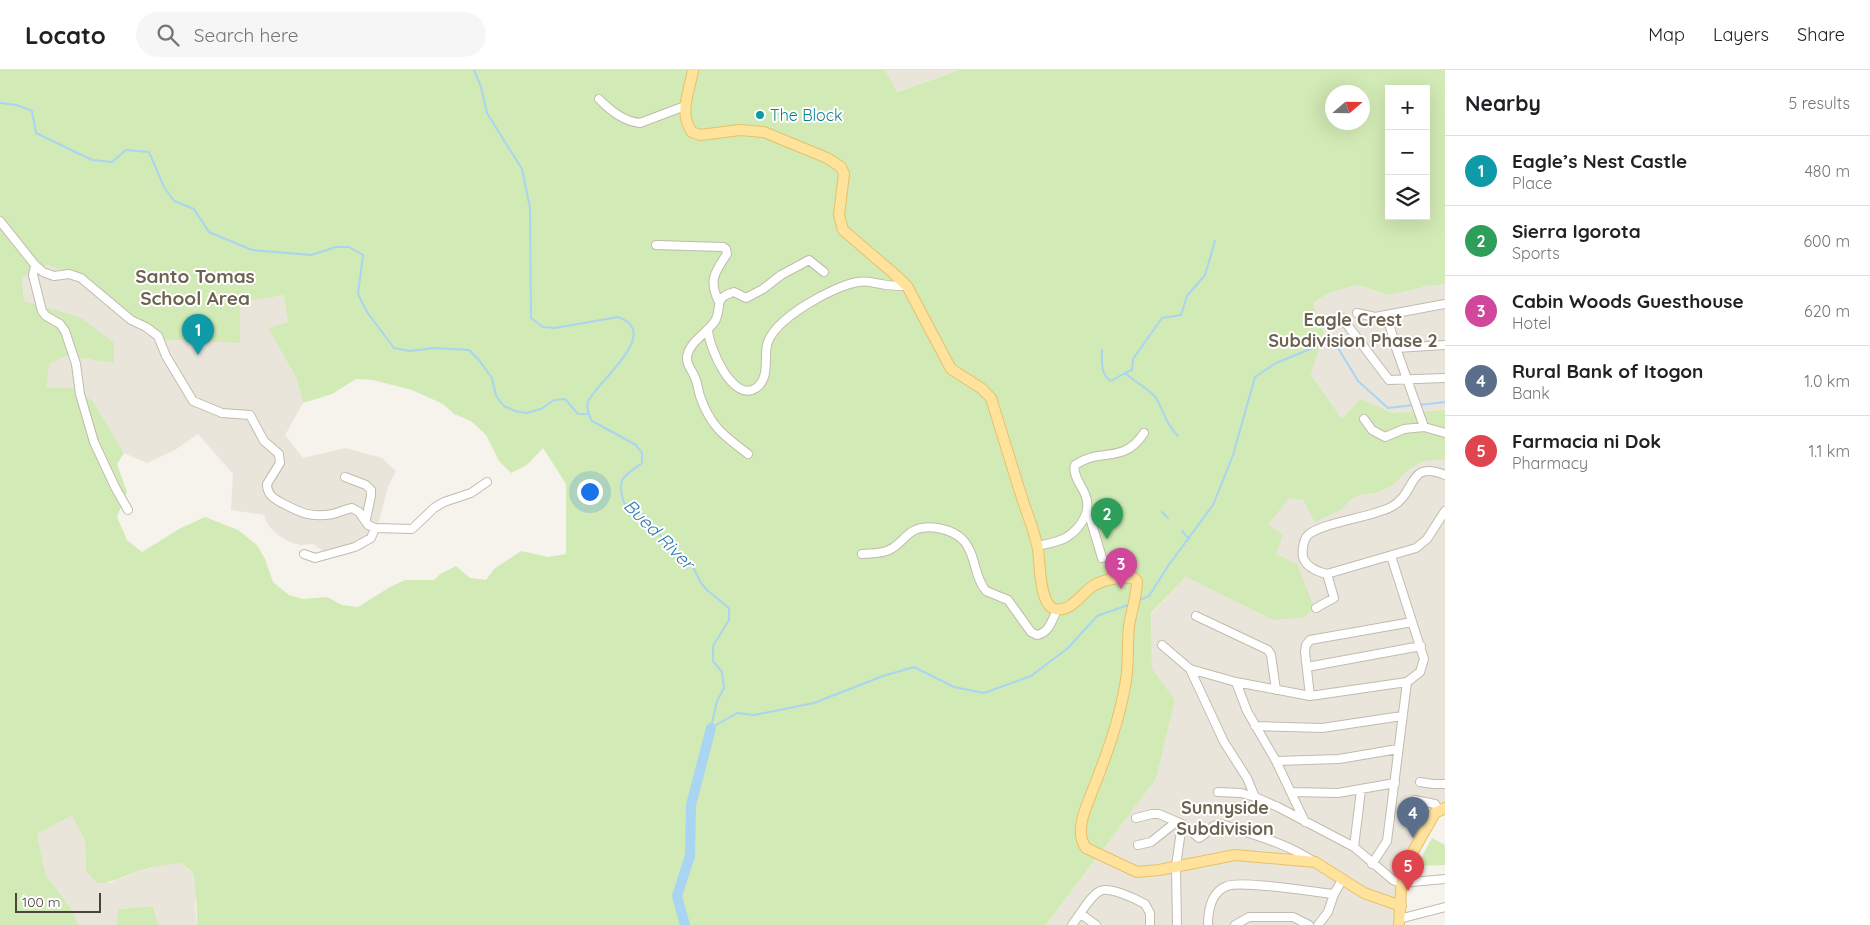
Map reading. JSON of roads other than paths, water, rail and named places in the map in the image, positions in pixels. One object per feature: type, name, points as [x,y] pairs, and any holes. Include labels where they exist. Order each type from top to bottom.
[{"type":"main road","points":[[693,70],[685,106],[686,120],[692,132],[700,134],[740,130],[764,132],[827,158],[841,167],[844,174],[839,215],[843,230],[907,286],[951,369],[981,388],[991,398],[1037,546],[1042,586],[1046,601],[1051,608],[1056,610],[1075,602],[1092,586],[1119,578],[1136,579],[1137,583],[1129,628],[1126,680],[1121,705],[1106,754],[1084,814],[1081,835],[1082,842],[1086,848],[1137,872],[1235,855],[1315,862],[1364,893],[1401,906]]},
{"type":"main road","points":[[1399,922],[1402,878],[1407,862],[1435,813],[1442,810]]},
{"type":"street","points":[[599,99],[622,118],[640,123],[685,106]]},
{"type":"street","points":[[0,221],[35,265],[43,272],[54,276],[69,274],[81,278],[131,320],[158,336],[166,356],[193,401],[222,413],[250,415],[264,441],[279,454],[280,463],[267,484],[268,492],[276,500],[304,514],[318,516],[352,508],[356,509],[366,519],[368,525],[375,528],[412,529],[426,515],[444,502],[471,493],[486,482]]},
{"type":"street","points":[[656,245],[726,249],[726,254],[714,275],[713,288],[719,302],[717,316],[688,352],[687,361],[695,378],[702,401],[713,423],[720,433],[748,454]]},
{"type":"street","points":[[719,302],[726,295],[734,292],[746,298],[763,289],[781,274],[809,260],[824,272]]},
{"type":"street","points":[[35,265],[33,275],[42,311],[46,316],[60,324],[65,331],[76,364],[80,394],[94,442],[128,510]]},
{"type":"street","points":[[708,329],[709,339],[729,380],[740,390],[748,391],[755,389],[764,377],[767,345],[770,336],[777,328],[810,302],[833,290],[859,282],[907,286]]},
{"type":"street","points":[[1357,313],[1375,317],[1388,316],[1445,304]]},
{"type":"street","points":[[1388,316],[1396,348],[1424,427]]},
{"type":"street","points":[[1342,318],[1389,380],[1408,381],[1445,378]]},
{"type":"street","points":[[1396,348],[1445,345]]},
{"type":"street","points":[[1364,419],[1372,430],[1386,437],[1404,429],[1424,427],[1445,433]]},
{"type":"street","points":[[1102,558],[1088,511],[1088,502],[1074,471],[1075,465],[1090,458],[1114,455],[1127,451],[1138,442],[1144,433]]},
{"type":"street","points":[[1445,475],[1433,470],[1424,470],[1413,481],[1403,499],[1392,506],[1309,534],[1303,548],[1303,557],[1310,566],[1327,574],[1391,556],[1422,544],[1445,511]]},
{"type":"street","points":[[345,477],[366,484],[371,490],[372,496],[366,519]]},
{"type":"street","points":[[1037,546],[1067,537],[1076,529],[1088,511]]},
{"type":"street","points":[[304,554],[315,558],[355,546],[371,538],[375,528]]},
{"type":"street","points":[[862,554],[888,551],[908,534],[919,529],[953,532],[964,542],[986,591],[1008,600],[1031,632],[1037,635],[1047,630],[1056,610]]},
{"type":"street","points":[[1162,645],[1190,668],[1236,682],[1310,696],[1407,682],[1420,672],[1424,662],[1421,646],[1391,556]]},
{"type":"street","points":[[1316,608],[1334,598],[1327,574]]},
{"type":"street","points":[[1196,616],[1268,650],[1271,655],[1276,690]]},
{"type":"street","points":[[1310,696],[1304,652],[1310,640],[1412,622]]},
{"type":"street","points":[[1307,667],[1421,646]]},
{"type":"street","points":[[1190,668],[1224,742],[1247,778],[1255,797]]},
{"type":"street","points":[[1236,682],[1243,703],[1276,761],[1305,822]]},
{"type":"street","points":[[1372,864],[1387,841],[1407,682]]},
{"type":"street","points":[[1255,726],[1322,728],[1402,716]]},
{"type":"street","points":[[1276,761],[1339,759],[1398,749]]},
{"type":"street","points":[[1420,782],[1445,784]]},
{"type":"street","points":[[1292,792],[1326,794],[1361,790],[1394,783]]},
{"type":"street","points":[[1354,847],[1361,790]]},
{"type":"street","points":[[1218,792],[1242,793],[1255,797],[1354,847],[1386,875],[1392,874],[1402,878],[1445,879]]},
{"type":"street","points":[[1415,800],[1436,804],[1442,810]]},
{"type":"street","points":[[1136,818],[1159,814],[1179,823],[1199,838],[1217,823],[1274,841],[1300,852],[1315,862]]},
{"type":"street","points":[[1177,925],[1176,866],[1179,823]]},
{"type":"street","points":[[1138,845],[1151,842],[1179,823]]},
{"type":"street","points":[[1318,925],[1328,912],[1334,894],[1342,880]]},
{"type":"street","points":[[1208,925],[1208,911],[1211,903],[1217,892],[1228,885],[1255,885],[1334,894]]},
{"type":"street","points":[[1072,925],[1099,891],[1108,890],[1145,904],[1150,913],[1150,925]]},
{"type":"street","points":[[1399,922],[1445,907]]},
{"type":"street","points":[[1081,914],[1096,925]]},
{"type":"street","points":[[1236,925],[1249,917],[1274,921],[1293,917],[1309,925]]},
{"type":"waterway","name":"Bued River","points":[[474,70],[481,87],[487,113],[522,169],[530,208],[531,318],[543,327],[555,328],[618,317],[630,325],[634,334],[630,346],[622,359],[593,394],[587,405],[592,421],[636,445],[642,453],[642,463],[626,475],[621,483],[624,503],[636,508],[649,519],[661,537],[692,565],[701,583],[708,591],[729,608],[729,620],[713,646],[713,661],[722,672],[724,688],[717,701],[711,728]]},
{"type":"waterway","points":[[0,103],[17,105],[32,111],[36,133],[92,160],[112,162],[126,150],[149,152],[164,187],[174,201],[194,209],[209,232],[252,250],[311,255],[336,247],[349,247],[363,255],[358,294],[367,312],[394,348],[410,351],[435,348],[469,350],[492,378],[496,396],[504,406],[526,413],[541,409],[554,400],[565,399],[578,414],[589,414]]},
{"type":"waterway","points":[[1125,373],[1132,370],[1133,359],[1162,318],[1181,315],[1187,296],[1205,275],[1215,241]]},
{"type":"waterway","points":[[1138,601],[1149,596],[1168,566],[1213,505],[1233,455],[1255,377],[1276,363],[1325,343],[1338,348],[1358,381],[1388,408],[1414,405]]},
{"type":"waterway","points":[[1102,350],[1102,367],[1107,378],[1111,381],[1125,373],[1150,392],[1156,398],[1168,422],[1178,436]]},
{"type":"waterway","points":[[1419,405],[1445,402]]},
{"type":"waterway","points":[[1162,512],[1168,518]]},
{"type":"waterway","points":[[1182,531],[1189,539]]},
{"type":"waterway","points":[[711,728],[737,713],[754,715],[814,703],[883,676],[914,667],[954,687],[984,693],[1031,676],[1068,648],[1097,616],[1131,604]]},
{"type":"waterway","name":"Bued River","points":[[685,925],[677,896],[690,856],[691,805],[711,728]]},
{"type":"place","name":"The Block","points":[[760,115]]},
{"type":"place","name":"Eagle’s Nest Castle","points":[[198,355]]},
{"type":"place","name":"Sierra Igorota","points":[[1107,539]]},
{"type":"place","name":"Cabin Woods Guesthouse","points":[[1121,589]]},
{"type":"place","name":"Rural Bank of Itogon","points":[[1413,838]]},
{"type":"place","name":"Farmacia ni Dok","points":[[1408,891]]},
{"type":"district","name":"Santo Tomas School Area","points":[[195,287]]},
{"type":"district","name":"Eagle Crest Subdivision Phase 2","points":[[1353,329]]},
{"type":"district","name":"Sunnyside Subdivision","points":[[1225,818]]}]
